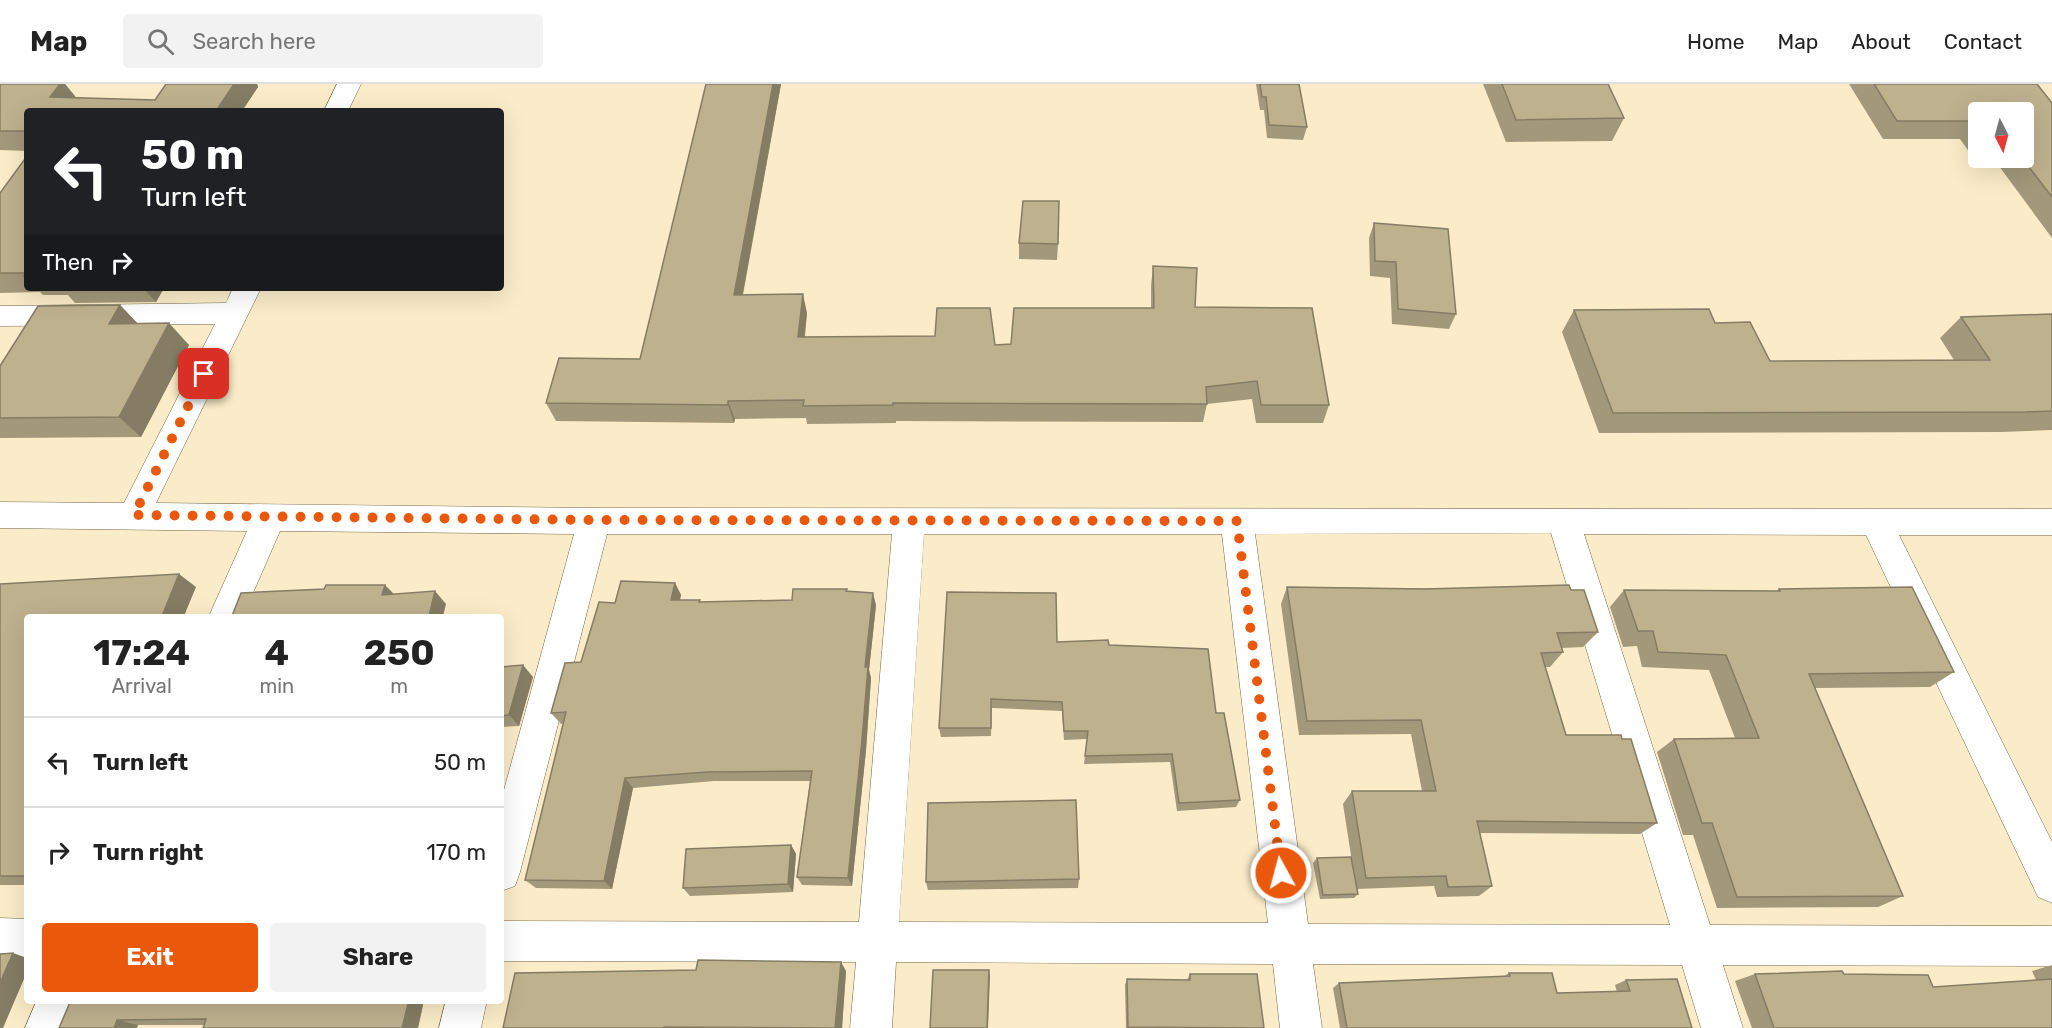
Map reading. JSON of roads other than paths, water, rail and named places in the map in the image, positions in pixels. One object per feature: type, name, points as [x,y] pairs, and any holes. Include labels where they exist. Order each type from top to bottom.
[{"type":"street","points":[[337,108],[349,84]]},
{"type":"street","points":[[0,316],[241,301]]},
{"type":"street","points":[[134,515],[241,301]]},
{"type":"street","points":[[0,515],[594,520],[2052,522]]},
{"type":"street","points":[[227,614],[270,516]]},
{"type":"street","points":[[504,861],[594,520]]},
{"type":"street","points":[[871,1028],[909,520]]},
{"type":"street","points":[[1563,520],[1722,1028]]},
{"type":"street","points":[[1237,521],[1301,1028]]},
{"type":"street","points":[[1877,523],[2052,883]]},
{"type":"street","points":[[0,938],[24,939]]},
{"type":"street","points":[[504,941],[2052,946]]},
{"type":"street","points":[[46,1028],[56,1004]]},
{"type":"street","points":[[460,1028],[466,1004]]}]
